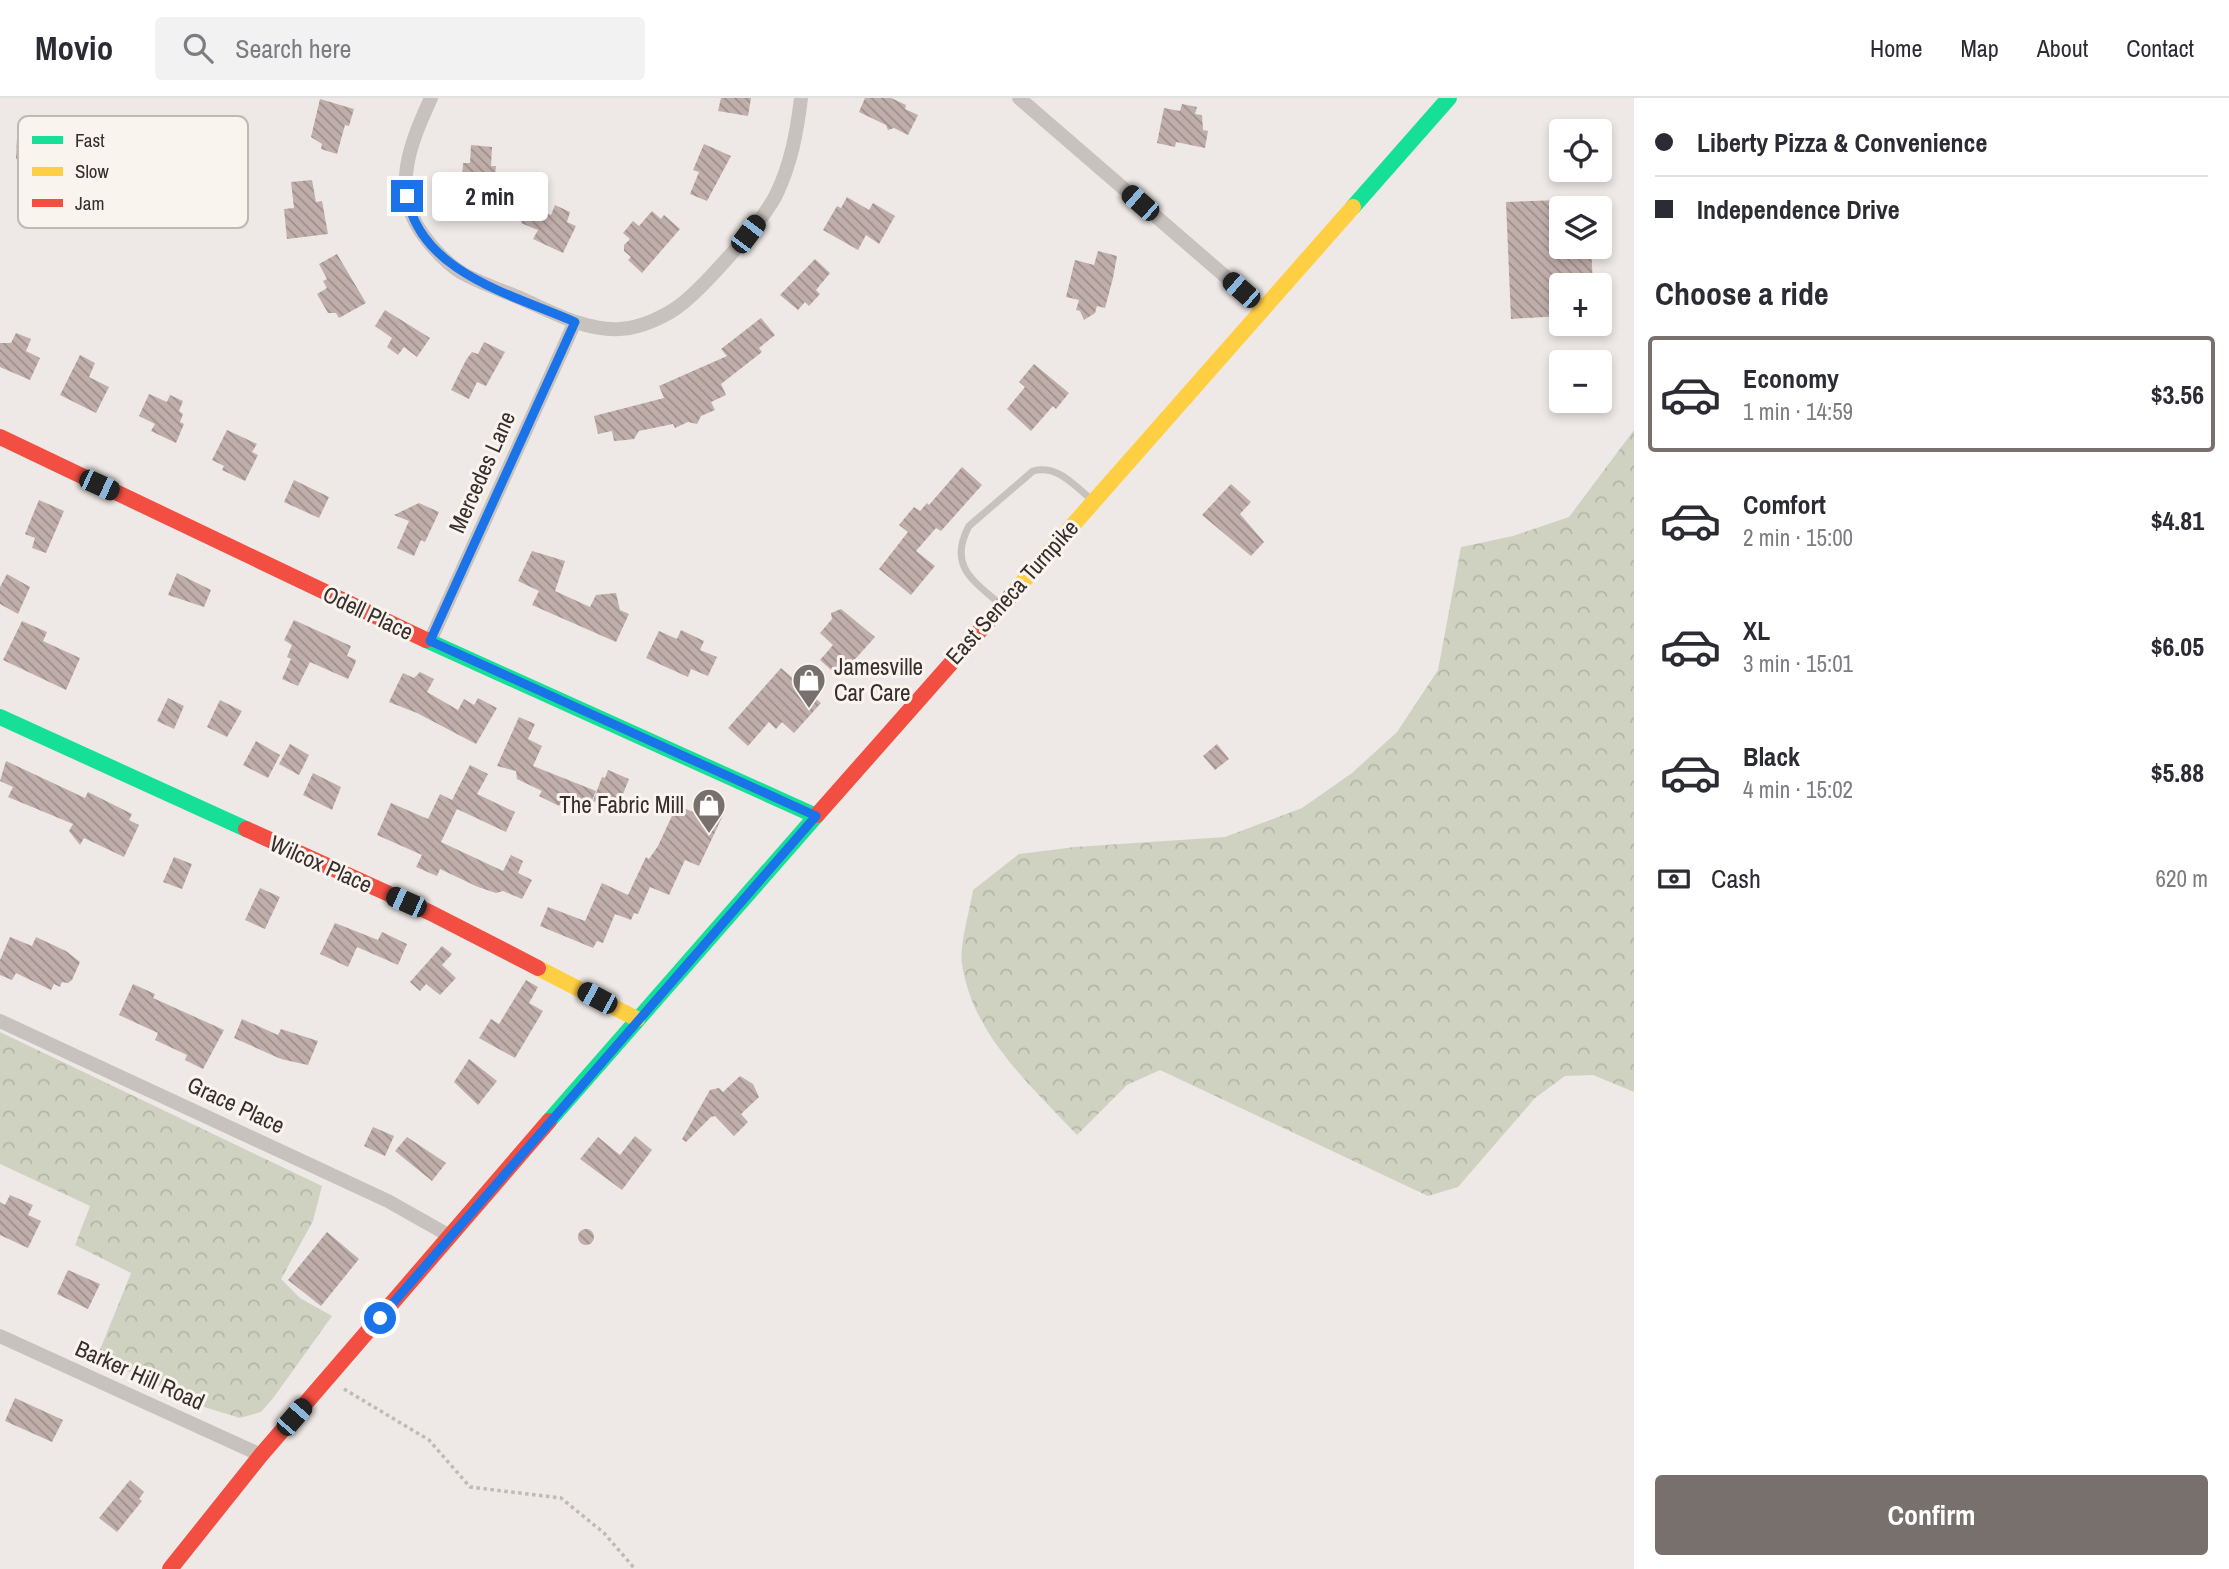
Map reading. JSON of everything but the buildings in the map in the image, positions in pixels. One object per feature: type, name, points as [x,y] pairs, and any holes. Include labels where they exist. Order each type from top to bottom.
[{"type":"main road","name":"East Seneca Turnpike","points":[[170,1569],[261,1455],[637,1019],[1449,98]]},
{"type":"main road","name":"Odell Place","points":[[0,437],[430,641],[816,816]]},
{"type":"main road","name":"Wilcox Place","points":[[0,717],[431,913],[637,1019]]},
{"type":"street","points":[[431,98],[415,132],[404,180],[409,213],[439,256],[463,273],[575,322],[621,329],[647,323],[683,303],[748,234],[774,198],[797,132],[801,98]]},
{"type":"street","points":[[1019,98],[1263,309]]},
{"type":"street","name":"Mercedes Lane","points":[[430,641],[575,322]]},
{"type":"street","name":"Grace Place","points":[[0,1021],[388,1201],[450,1236]]},
{"type":"street","name":"Barker Hill Road","points":[[0,1336],[261,1455]]},
{"type":"lane","points":[[1000,605],[967,575],[962,564],[963,538],[969,526],[1033,471],[1043,468],[1055,471],[1093,500]]},
{"type":"path","points":[[327,1379],[429,1440],[470,1487],[561,1498],[604,1533],[635,1569]]},
{"type":"green space","points":[[1634,430],[1634,1092],[1593,1075],[1565,1076],[1535,1098],[1458,1187],[1428,1196],[1160,1070],[1127,1085],[1077,1135],[1023,1078],[991,1036],[978,1013],[968,989],[961,956],[973,890],[1019,854],[1075,847],[1225,837],[1302,808],[1352,773],[1397,732],[1438,670],[1461,547],[1513,536],[1569,517]]},
{"type":"green space","points":[[0,1032],[322,1186],[313,1221],[281,1279],[300,1298],[332,1316],[261,1412],[240,1418],[204,1407],[97,1357],[131,1273],[75,1245],[90,1206],[0,1164]]},
{"type":"traffic: fast","points":[[1353,207],[1449,98]]},
{"type":"traffic: fast","points":[[426,640],[816,816]]},
{"type":"traffic: fast","points":[[0,717],[246,829]]},
{"type":"traffic: fast","points":[[549,1121],[817,815]]},
{"type":"traffic: slow","points":[[1014,592],[1353,207]]},
{"type":"traffic: slow","points":[[538,968],[637,1019]]},
{"type":"traffic: jam","points":[[0,437],[426,640]]},
{"type":"traffic: jam","points":[[817,815],[1014,592]]},
{"type":"traffic: jam","points":[[246,829],[431,913],[538,968]]},
{"type":"traffic: jam","points":[[170,1569],[261,1455],[549,1121]]},
{"type":"place","name":"Jamesville Car Care","points":[[809,710]]},
{"type":"place","name":"The Fabric Mill","points":[[709,835]]},
{"type":"route","points":[[380,1318],[816,816],[430,641],[575,322],[463,273],[439,256],[409,213],[407,196]]}]
